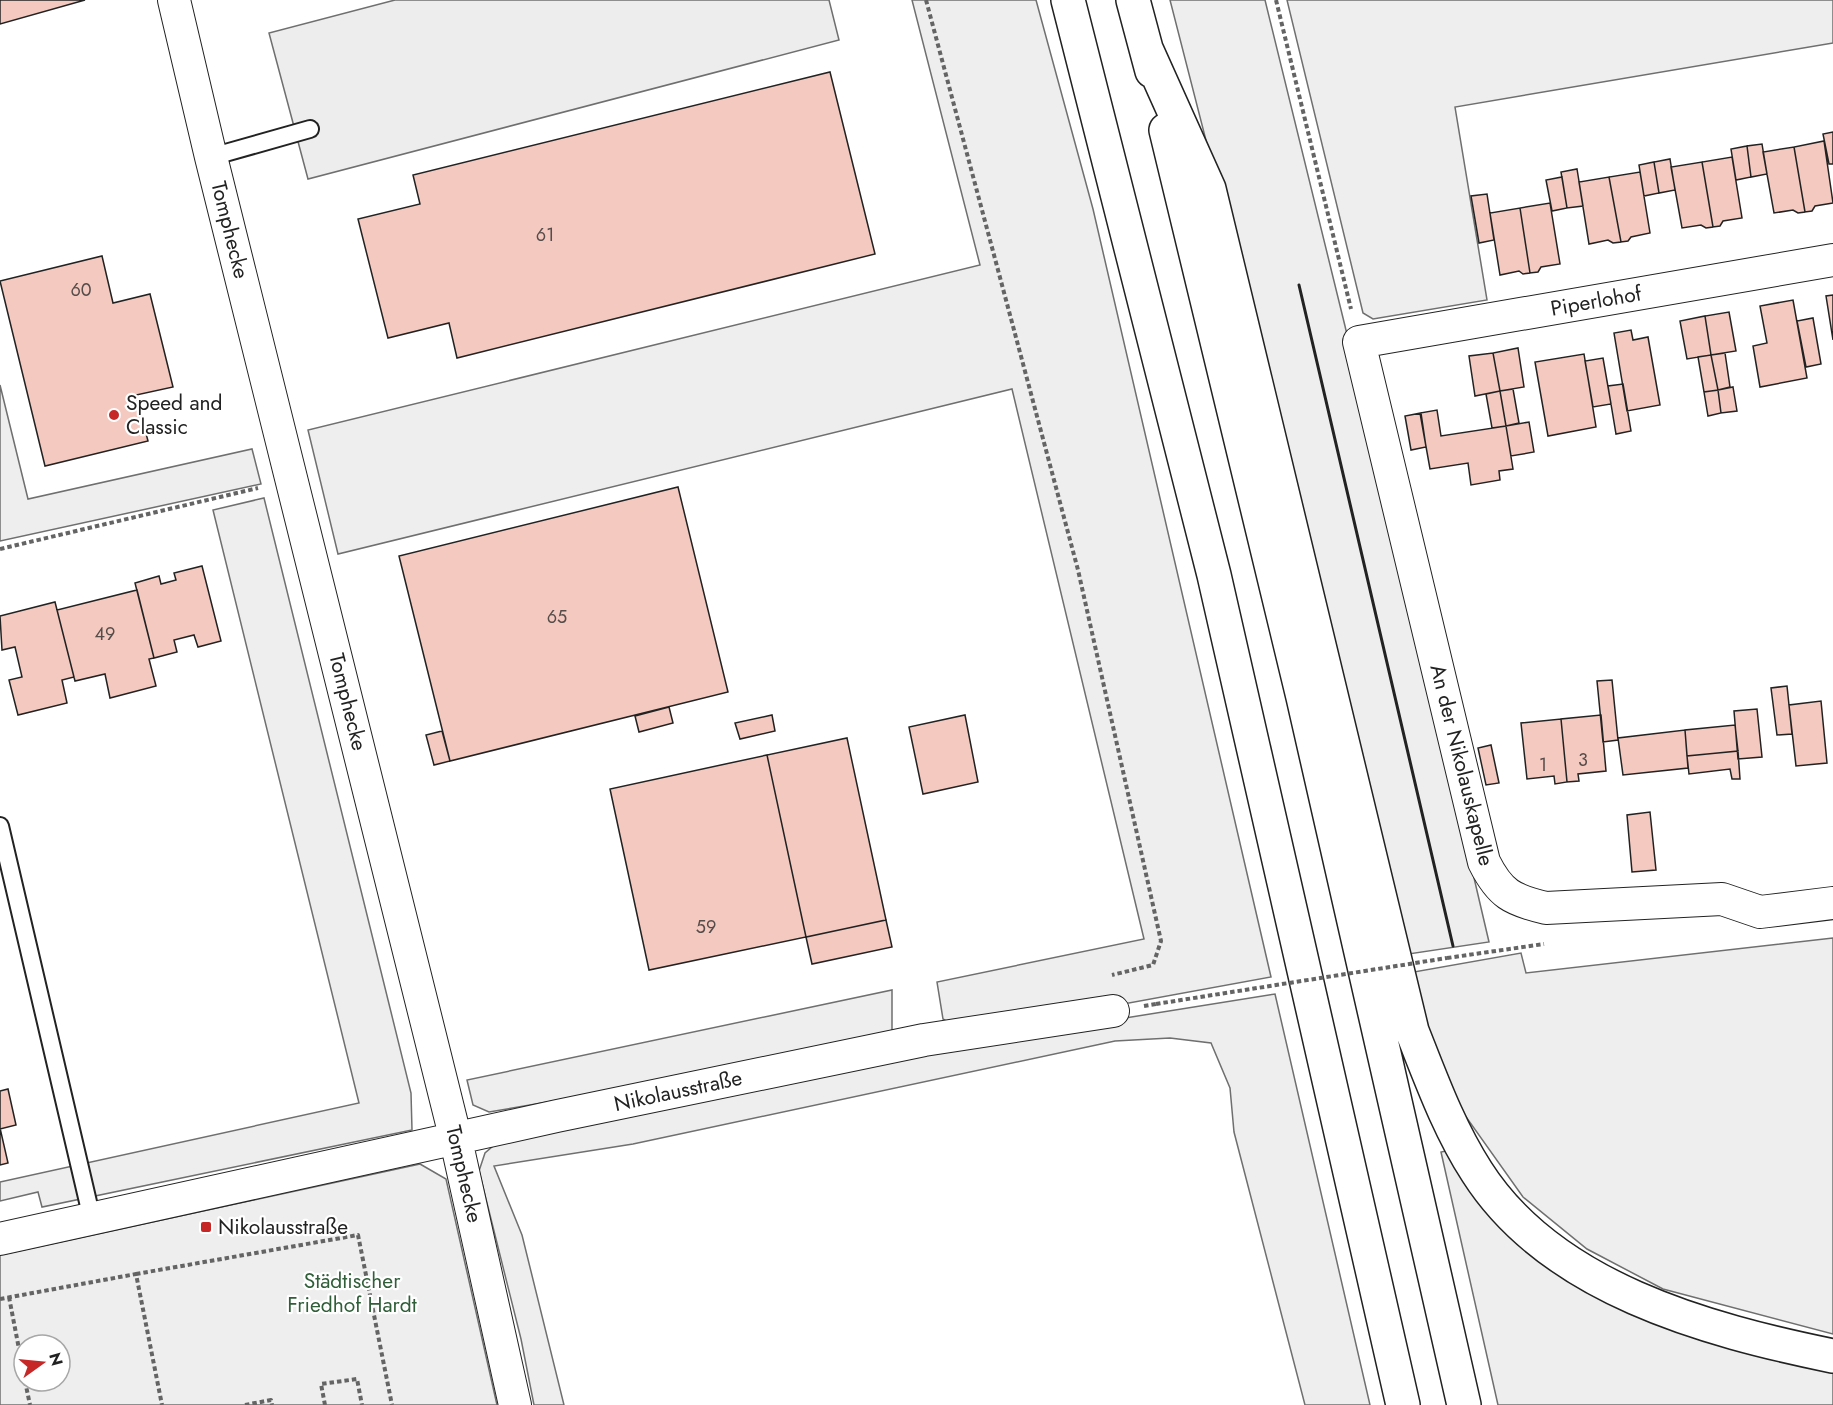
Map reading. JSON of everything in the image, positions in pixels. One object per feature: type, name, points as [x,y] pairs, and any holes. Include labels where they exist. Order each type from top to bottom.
[{"type":"highway","points":[[1068,0],[1214,575],[1403,1405]]},
{"type":"highway","points":[[1133,0],[1304,697],[1464,1405]]},
{"type":"highway","points":[[1147,51],[1209,189],[1412,1031],[1443,1110],[1485,1182],[1515,1219],[1562,1257],[1605,1284],[1656,1308],[1709,1327],[1833,1356]]},
{"type":"street","name":"Tomphecke","points":[[174,0],[456,1140],[515,1405]]},
{"type":"street","name":"Piperlohof","points":[[1359,342],[1833,260]]},
{"type":"street","name":"An der Nikolauskapelle","points":[[1359,342],[1484,862],[1494,882],[1518,902],[1546,908],[1722,899],[1760,912],[1833,903]]},
{"type":"street","name":"Nikolausstraße","points":[[0,1239],[924,1040],[1113,1011]]},
{"type":"lane","points":[[211,157],[310,129]]},
{"type":"lane","points":[[0,826],[92,1219]]},
{"type":"path","points":[[926,0],[1078,570],[1161,941],[1153,965],[1107,977]]},
{"type":"path","points":[[1276,0],[1359,342]]},
{"type":"path","points":[[0,549],[293,479]]},
{"type":"path","points":[[1156,1004],[1447,958]]},
{"type":"path","points":[[0,1299],[358,1234],[392,1405]]},
{"type":"path","points":[[136,1274],[162,1405]]},
{"type":"path","points":[[9,1297],[16,1333]]},
{"type":"path","points":[[325,1405],[321,1384],[357,1378],[362,1405]]},
{"type":"path","points":[[245,1405],[271,1400],[272,1405]]},
{"type":"green space","points":[[912,0],[1036,0],[1093,209],[1271,977],[965,1033],[943,1019],[937,982],[1144,939],[1012,389],[338,554],[308,430],[980,265]]},
{"type":"green space","points":[[1170,0],[1265,0],[1345,326],[1489,942],[1402,955],[1260,351]]},
{"type":"green space","points":[[1287,0],[1833,0],[1833,43],[1455,107],[1487,300],[1373,319],[1363,313]]},
{"type":"green space","points":[[0,385],[28,499],[252,449],[261,484],[0,541]]},
{"type":"green space","points":[[264,498],[411,1093],[412,1130],[42,1207],[38,1192],[0,1201],[0,1182],[359,1103],[213,510]]},
{"type":"green space","points":[[1833,938],[1833,1334],[1663,1289],[1587,1249],[1523,1197],[1454,1100],[1408,973],[1521,953],[1526,973]]},
{"type":"green space","points":[[892,990],[892,1033],[489,1112],[473,1105],[467,1080]]},
{"type":"green space","points":[[1275,994],[1370,1405],[1305,1405],[1234,1132],[1230,1088],[1211,1043],[1170,1038],[1115,1041],[633,1144],[494,1166],[522,1235],[564,1405],[534,1405],[521,1339],[479,1171],[485,1153],[499,1141],[969,1043]]},
{"type":"green space","points":[[1446,1151],[1540,1255],[1833,1367],[1833,1405],[1498,1405],[1441,1152]]},
{"type":"green space","name":"Städtischer Friedhof Hardt","points":[[420,1164],[446,1179],[497,1405],[0,1405],[0,1255]]},
{"type":"shaded area","points":[[395,0],[829,0],[839,40],[308,179],[269,33]]},
{"type":"building","points":[[0,0],[85,0],[0,24]]},
{"type":"building","points":[[830,72],[875,254],[457,358],[449,323],[388,338],[358,219],[420,204],[413,175]]},
{"type":"building","points":[[1833,132],[1833,164],[1829,164],[1823,134]]},
{"type":"building","points":[[1824,141],[1833,203],[1815,206],[1812,211],[1805,212],[1794,147]]},
{"type":"building","points":[[1762,144],[1767,174],[1751,177],[1747,146]]},
{"type":"building","points":[[1747,146],[1751,177],[1736,180],[1731,149]]},
{"type":"building","points":[[1794,147],[1805,212],[1798,213],[1793,210],[1774,213],[1763,152]]},
{"type":"building","points":[[1732,157],[1742,218],[1723,221],[1720,226],[1713,227],[1702,162]]},
{"type":"building","points":[[1670,159],[1675,190],[1659,193],[1654,162]]},
{"type":"building","points":[[1654,162],[1659,193],[1644,196],[1639,165]]},
{"type":"building","points":[[1702,162],[1713,227],[1706,228],[1701,225],[1682,228],[1671,167]]},
{"type":"building","points":[[1577,169],[1583,206],[1567,208],[1561,172]]},
{"type":"building","points":[[1640,172],[1650,233],[1631,237],[1628,241],[1621,242],[1609,177]]},
{"type":"building","points":[[1562,177],[1567,208],[1552,211],[1546,180]]},
{"type":"building","points":[[1609,177],[1621,242],[1613,243],[1608,240],[1589,244],[1579,182]]},
{"type":"building","points":[[1487,194],[1494,240],[1479,243],[1471,196]]},
{"type":"building","points":[[1550,203],[1560,264],[1541,267],[1538,272],[1530,273],[1520,208]]},
{"type":"building","points":[[1520,208],[1530,273],[1523,274],[1519,271],[1500,275],[1490,213]]},
{"type":"building","points":[[102,256],[113,303],[150,294],[173,387],[136,395],[148,441],[45,466],[0,281]]},
{"type":"building","points":[[1833,295],[1833,340],[1826,296]]},
{"type":"building","points":[[1793,300],[1807,378],[1760,387],[1753,346],[1767,343],[1760,306]]},
{"type":"building","points":[[1729,312],[1736,351],[1711,355],[1705,316]]},
{"type":"building","points":[[1705,316],[1711,355],[1687,359],[1680,321]]},
{"type":"building","points":[[1813,318],[1821,364],[1806,367],[1797,321]]},
{"type":"building","points":[[1631,330],[1633,340],[1648,337],[1660,405],[1627,411],[1614,333]]},
{"type":"building","points":[[1518,348],[1524,387],[1500,391],[1493,353]]},
{"type":"building","points":[[1493,353],[1500,391],[1475,396],[1469,356]]},
{"type":"building","points":[[1725,353],[1730,387],[1718,390],[1711,355]]},
{"type":"building","points":[[1584,354],[1596,427],[1548,436],[1535,362]]},
{"type":"building","points":[[1711,355],[1718,390],[1704,392],[1698,357]]},
{"type":"building","points":[[1603,358],[1611,404],[1593,407],[1585,361]]},
{"type":"building","points":[[1623,384],[1631,431],[1616,434],[1608,386]]},
{"type":"building","points":[[1733,387],[1737,411],[1721,413],[1718,390]]},
{"type":"building","points":[[1513,389],[1519,423],[1506,426],[1500,391]]},
{"type":"building","points":[[1718,390],[1721,413],[1708,416],[1704,392]]},
{"type":"building","points":[[1500,391],[1506,426],[1492,428],[1486,394]]},
{"type":"building","points":[[1437,410],[1441,436],[1506,426],[1513,469],[1499,471],[1500,480],[1471,485],[1468,463],[1430,469],[1420,413]]},
{"type":"building","points":[[1421,413],[1426,447],[1411,450],[1405,416]]},
{"type":"building","points":[[1529,422],[1534,452],[1511,456],[1506,426]]},
{"type":"building","points":[[678,487],[728,692],[450,761],[399,556]]},
{"type":"building","points":[[202,566],[221,641],[198,647],[194,635],[174,640],[177,652],[154,658],[135,583],[159,576],[161,584],[176,580],[174,573]]},
{"type":"building","points":[[137,590],[154,658],[149,659],[156,686],[110,698],[105,674],[75,681],[57,610]]},
{"type":"building","points":[[55,602],[74,677],[62,680],[67,703],[18,715],[9,680],[22,677],[15,647],[2,650],[0,616]]},
{"type":"building","points":[[1612,680],[1618,740],[1603,742],[1597,681]]},
{"type":"building","points":[[1787,686],[1792,734],[1777,735],[1771,688]]},
{"type":"building","points":[[1821,701],[1827,763],[1796,766],[1789,705]]},
{"type":"building","points":[[669,707],[673,723],[639,732],[635,716]]},
{"type":"building","points":[[1757,709],[1762,757],[1738,759],[1734,711]]},
{"type":"building","points":[[772,715],[775,731],[740,739],[735,723]]},
{"type":"building","points":[[965,715],[978,782],[923,794],[909,727]]},
{"type":"building","points":[[1601,715],[1606,771],[1578,774],[1579,781],[1567,782],[1561,719]]},
{"type":"building","points":[[1561,719],[1567,782],[1555,784],[1554,776],[1527,779],[1521,723]]},
{"type":"building","points":[[1735,725],[1738,751],[1687,756],[1685,730]]},
{"type":"building","points":[[1685,730],[1688,768],[1623,775],[1618,738]]},
{"type":"building","points":[[442,731],[450,761],[434,765],[426,735]]},
{"type":"building","points":[[847,738],[886,920],[806,937],[767,755]]},
{"type":"building","points":[[1491,745],[1499,783],[1486,785],[1478,748]]},
{"type":"building","points":[[1738,751],[1740,779],[1732,779],[1730,769],[1689,774],[1687,756]]},
{"type":"building","points":[[767,755],[806,937],[649,970],[610,789]]},
{"type":"building","points":[[1650,812],[1656,870],[1632,872],[1627,815]]},
{"type":"building","points":[[886,920],[892,947],[812,964],[806,937]]},
{"type":"building","points":[[8,1089],[16,1125],[0,1129],[0,1091]]},
{"type":"building","points":[[0,1128],[8,1163],[0,1165]]},
{"type":"wall","points":[[1299,285],[1453,946]]},
{"type":"place","name":"Speed and Classic","points":[[114,415]]},
{"type":"place","name":"Nikolausstraße","points":[[206,1227]]}]
